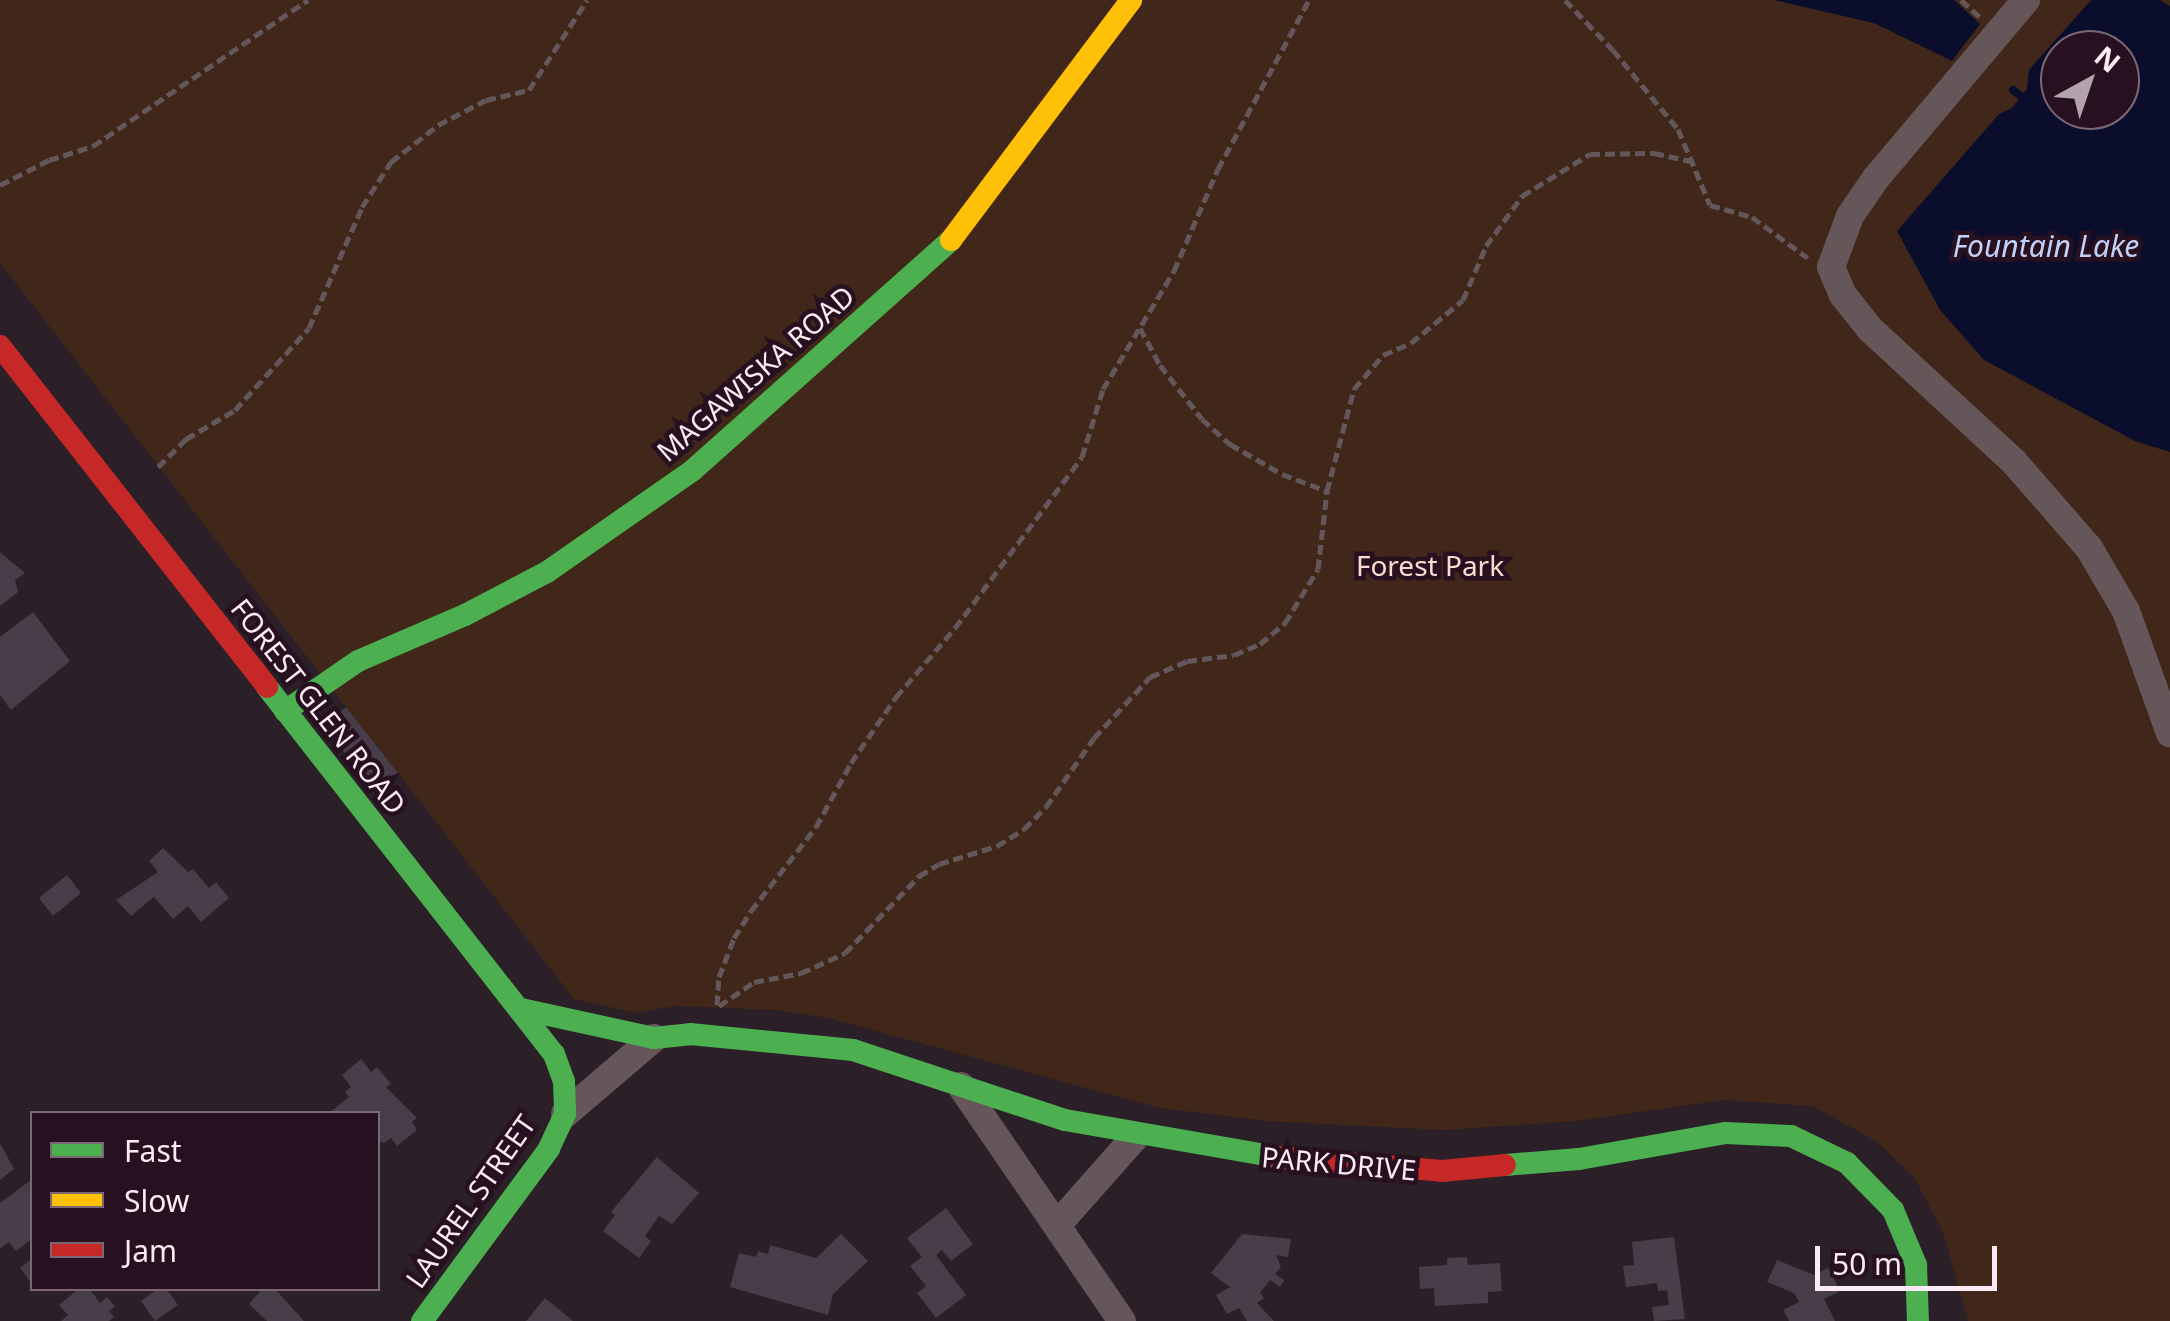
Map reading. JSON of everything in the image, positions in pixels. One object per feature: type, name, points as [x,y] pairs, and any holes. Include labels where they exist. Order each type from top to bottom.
[{"type":"street","name":"MAGAWISKA ROAD","points":[[285,711],[358,661],[465,615],[561,564],[641,510],[730,438],[956,236],[1131,0]]},
{"type":"street","points":[[2026,0],[1876,178],[1845,226],[1830,267],[1842,295],[1870,329],[2015,463],[2101,564],[2126,610],[2170,733]]},
{"type":"street","name":"FOREST GLEN ROAD","points":[[0,346],[521,1009],[554,1054],[564,1081],[565,1114]]},
{"type":"street","name":"PARK DRIVE","points":[[521,1009],[654,1038],[690,1034],[852,1050],[1135,1137],[1239,1154],[1442,1171],[1579,1159],[1725,1133],[1791,1136],[1847,1162],[1893,1210],[1916,1265],[1924,1316]]},
{"type":"street","points":[[565,1114],[654,1038]]},
{"type":"street","points":[[962,1086],[1059,1223],[1122,1321]]},
{"type":"street","name":"LAUREL STREET","points":[[422,1321],[549,1149],[565,1114]]},
{"type":"street","points":[[1059,1223],[1135,1137]]},
{"type":"path","points":[[0,185],[49,160],[93,146],[308,0]]},
{"type":"path","points":[[158,466],[186,439],[235,410],[309,328],[362,207],[391,162],[438,124],[486,100],[528,90],[587,0]]},
{"type":"path","points":[[1309,0],[1218,169],[1174,271],[1103,389],[1090,436],[1076,466],[1020,534],[955,628],[896,697],[851,763],[816,827],[734,938],[719,977],[716,1008],[754,982],[801,973],[845,953],[919,876],[938,864],[997,846],[1024,829],[1046,806],[1094,738],[1150,677],[1187,661],[1234,655],[1260,644],[1285,623],[1318,569],[1327,491],[1354,389],[1383,355],[1411,343],[1463,300],[1486,246],[1522,196],[1590,154],[1654,153],[1695,162]]},
{"type":"path","points":[[1566,0],[1614,50],[1678,129],[1710,205],[1752,217],[1816,263],[1830,267]]},
{"type":"path","points":[[1140,326],[1160,365],[1202,419],[1230,444],[1282,474],[1327,491]]},
{"type":"green space","name":"Forest Park","points":[[0,0],[2170,0],[2170,1321],[1968,1321],[1943,1232],[1914,1177],[1876,1141],[1812,1106],[1724,1100],[1576,1121],[1443,1130],[1267,1121],[1160,1108],[828,1018],[777,1010],[675,1006],[636,1013],[574,999],[0,263]]},
{"type":"water","points":[[1774,0],[1954,0],[1980,24],[1952,61],[1874,23]]},
{"type":"water","name":"Fountain Lake","points":[[2091,0],[2160,0],[2170,6],[2170,452],[2135,441],[1984,360],[1940,310],[1897,231],[1999,114],[2012,108],[2027,89],[2029,70],[2040,58],[2040,130],[2140,130],[2140,30],[2064,30]]},
{"type":"building","points":[[0,552],[25,573],[15,580],[18,592],[0,606]]},
{"type":"building","points":[[33,612],[70,661],[11,710],[0,695],[0,637]]},
{"type":"building","points":[[346,707],[398,773],[375,791],[323,725]]},
{"type":"building","points":[[163,848],[188,872],[193,869],[209,888],[216,882],[229,898],[201,922],[188,906],[173,919],[154,897],[131,916],[116,900],[158,872],[149,861]]},
{"type":"building","points":[[67,875],[81,893],[53,916],[39,898]]},
{"type":"building","points":[[361,1059],[371,1072],[377,1067],[391,1084],[386,1087],[417,1118],[412,1122],[417,1130],[397,1146],[391,1138],[380,1141],[380,1111],[332,1111],[349,1097],[345,1092],[351,1087],[342,1075]]},
{"type":"building","points":[[0,1143],[14,1169],[0,1180]]},
{"type":"building","points":[[657,1157],[699,1193],[672,1224],[659,1216],[645,1236],[651,1241],[639,1258],[603,1231],[615,1215],[611,1212]]},
{"type":"building","points":[[30,1181],[30,1240],[16,1251],[9,1242],[0,1249],[0,1203]]},
{"type":"building","points":[[946,1208],[973,1244],[951,1261],[942,1250],[936,1255],[966,1295],[936,1318],[917,1293],[926,1286],[910,1266],[922,1257],[907,1238]]},
{"type":"building","points":[[841,1234],[868,1261],[833,1294],[828,1315],[730,1287],[739,1253],[756,1257],[758,1251],[768,1254],[770,1245],[816,1258]]},
{"type":"building","points":[[1242,1234],[1291,1239],[1288,1257],[1276,1255],[1281,1267],[1275,1274],[1284,1280],[1280,1287],[1270,1280],[1260,1293],[1264,1298],[1257,1303],[1274,1321],[1247,1321],[1239,1308],[1227,1314],[1216,1295],[1230,1287],[1211,1273]]},
{"type":"building","points":[[1674,1237],[1685,1319],[1654,1321],[1652,1307],[1669,1305],[1667,1290],[1658,1291],[1657,1283],[1626,1287],[1623,1266],[1634,1265],[1632,1242]]},
{"type":"building","points":[[1467,1257],[1468,1265],[1500,1263],[1502,1291],[1488,1292],[1488,1303],[1435,1306],[1434,1288],[1420,1289],[1419,1267],[1447,1265],[1447,1258]]},
{"type":"building","points":[[30,1260],[30,1281],[20,1268]]},
{"type":"building","points":[[1777,1260],[1814,1275],[1828,1268],[1840,1291],[1824,1299],[1835,1321],[1789,1321],[1783,1310],[1799,1302],[1794,1293],[1767,1282]]},
{"type":"building","points":[[76,1291],[91,1291],[100,1303],[107,1297],[115,1306],[109,1311],[114,1317],[109,1321],[61,1321],[68,1315],[59,1305]]},
{"type":"building","points":[[155,1291],[168,1291],[178,1305],[155,1321],[141,1301]]},
{"type":"building","points":[[260,1291],[277,1291],[304,1321],[267,1321],[249,1304]]},
{"type":"building","points":[[545,1298],[573,1321],[526,1321]]},
{"type":"waterway","points":[[2013,90],[2027,101]]},
{"type":"traffic: fast","points":[[285,711],[358,661],[465,615],[547,572],[693,470],[951,240]]},
{"type":"traffic: fast","points":[[267,687],[554,1054],[564,1081],[565,1114],[549,1149],[422,1321]]},
{"type":"traffic: fast","points":[[521,1009],[654,1038],[690,1034],[853,1050],[1065,1120],[1277,1157]]},
{"type":"traffic: fast","points":[[1505,1165],[1579,1159],[1725,1133],[1791,1136],[1847,1163],[1893,1210],[1916,1265],[1918,1321]]},
{"type":"traffic: slow","points":[[951,240],[1131,0]]},
{"type":"traffic: jam","points":[[0,346],[267,687]]},
{"type":"traffic: jam","points":[[1277,1157],[1442,1171],[1505,1165]]}]
